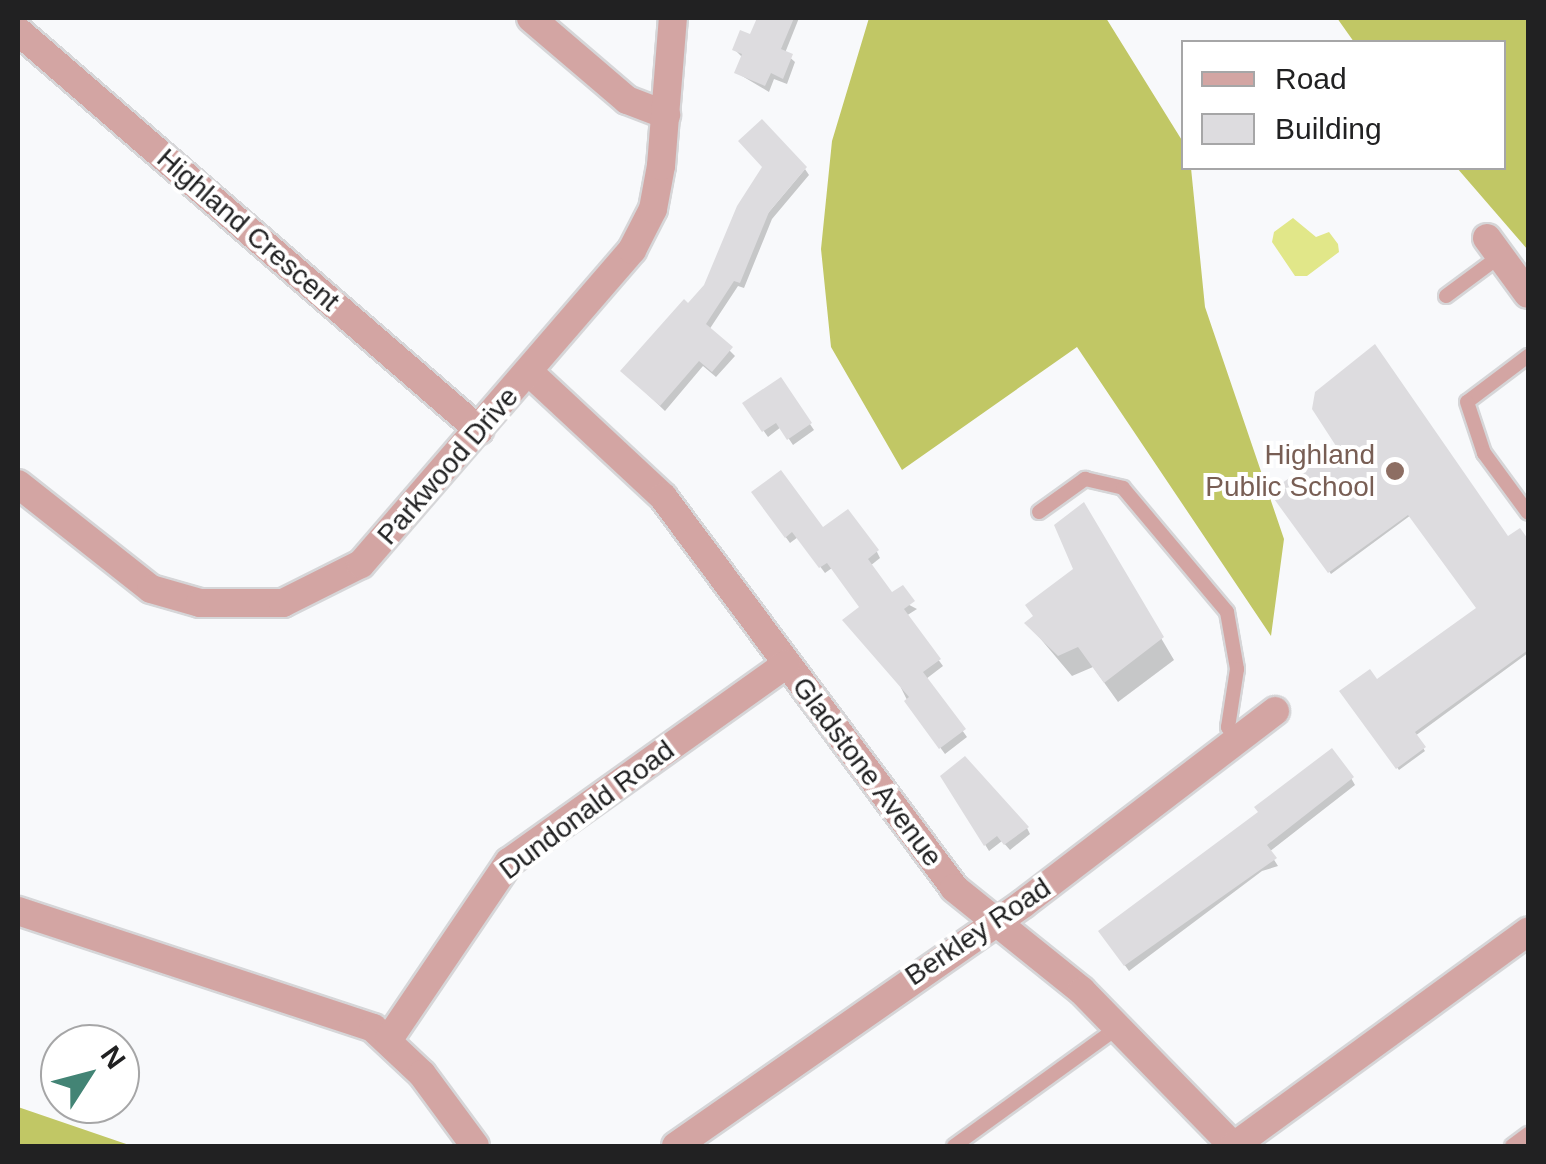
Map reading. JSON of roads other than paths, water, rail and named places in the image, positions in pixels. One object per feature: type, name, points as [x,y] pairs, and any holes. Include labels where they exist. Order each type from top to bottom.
[{"type":"street","points":[[531,18],[627,100],[666,115]]},
{"type":"street","name":"Parkwood Drive","points":[[18,484],[151,589],[200,603],[283,603],[361,564],[529,372],[639,236],[653,210],[666,115],[673,18]]},
{"type":"street","name":"Highland Crescent","points":[[18,30],[479,430]]},
{"type":"street","points":[[1494,247],[1528,294]]},
{"type":"street","name":"Gladstone Avenue","points":[[529,372],[663,497],[954,888],[1118,1028],[1233,1146]]},
{"type":"street","name":"Dundonald Road","points":[[389,1039],[510,862],[787,664]]},
{"type":"street","name":"Berkley Road","points":[[676,1146],[994,922],[1238,744],[1275,711]]},
{"type":"street","points":[[18,911],[345,1017],[389,1039],[475,1146]]},
{"type":"street","points":[[1233,1146],[1528,932]]},
{"type":"lane","points":[[1446,296],[1494,247]]},
{"type":"lane","points":[[1528,356],[1466,402],[1484,453],[1528,513]]},
{"type":"lane","points":[[1039,512],[1085,478],[1123,488],[1227,612],[1237,669],[1228,727],[1238,744]]},
{"type":"lane","points":[[954,1146],[1118,1028]]},
{"type":"lane","points":[[1512,1146],[1528,1134]]},
{"type":"place","name":"Highland Public School","points":[[1395,471]]}]
